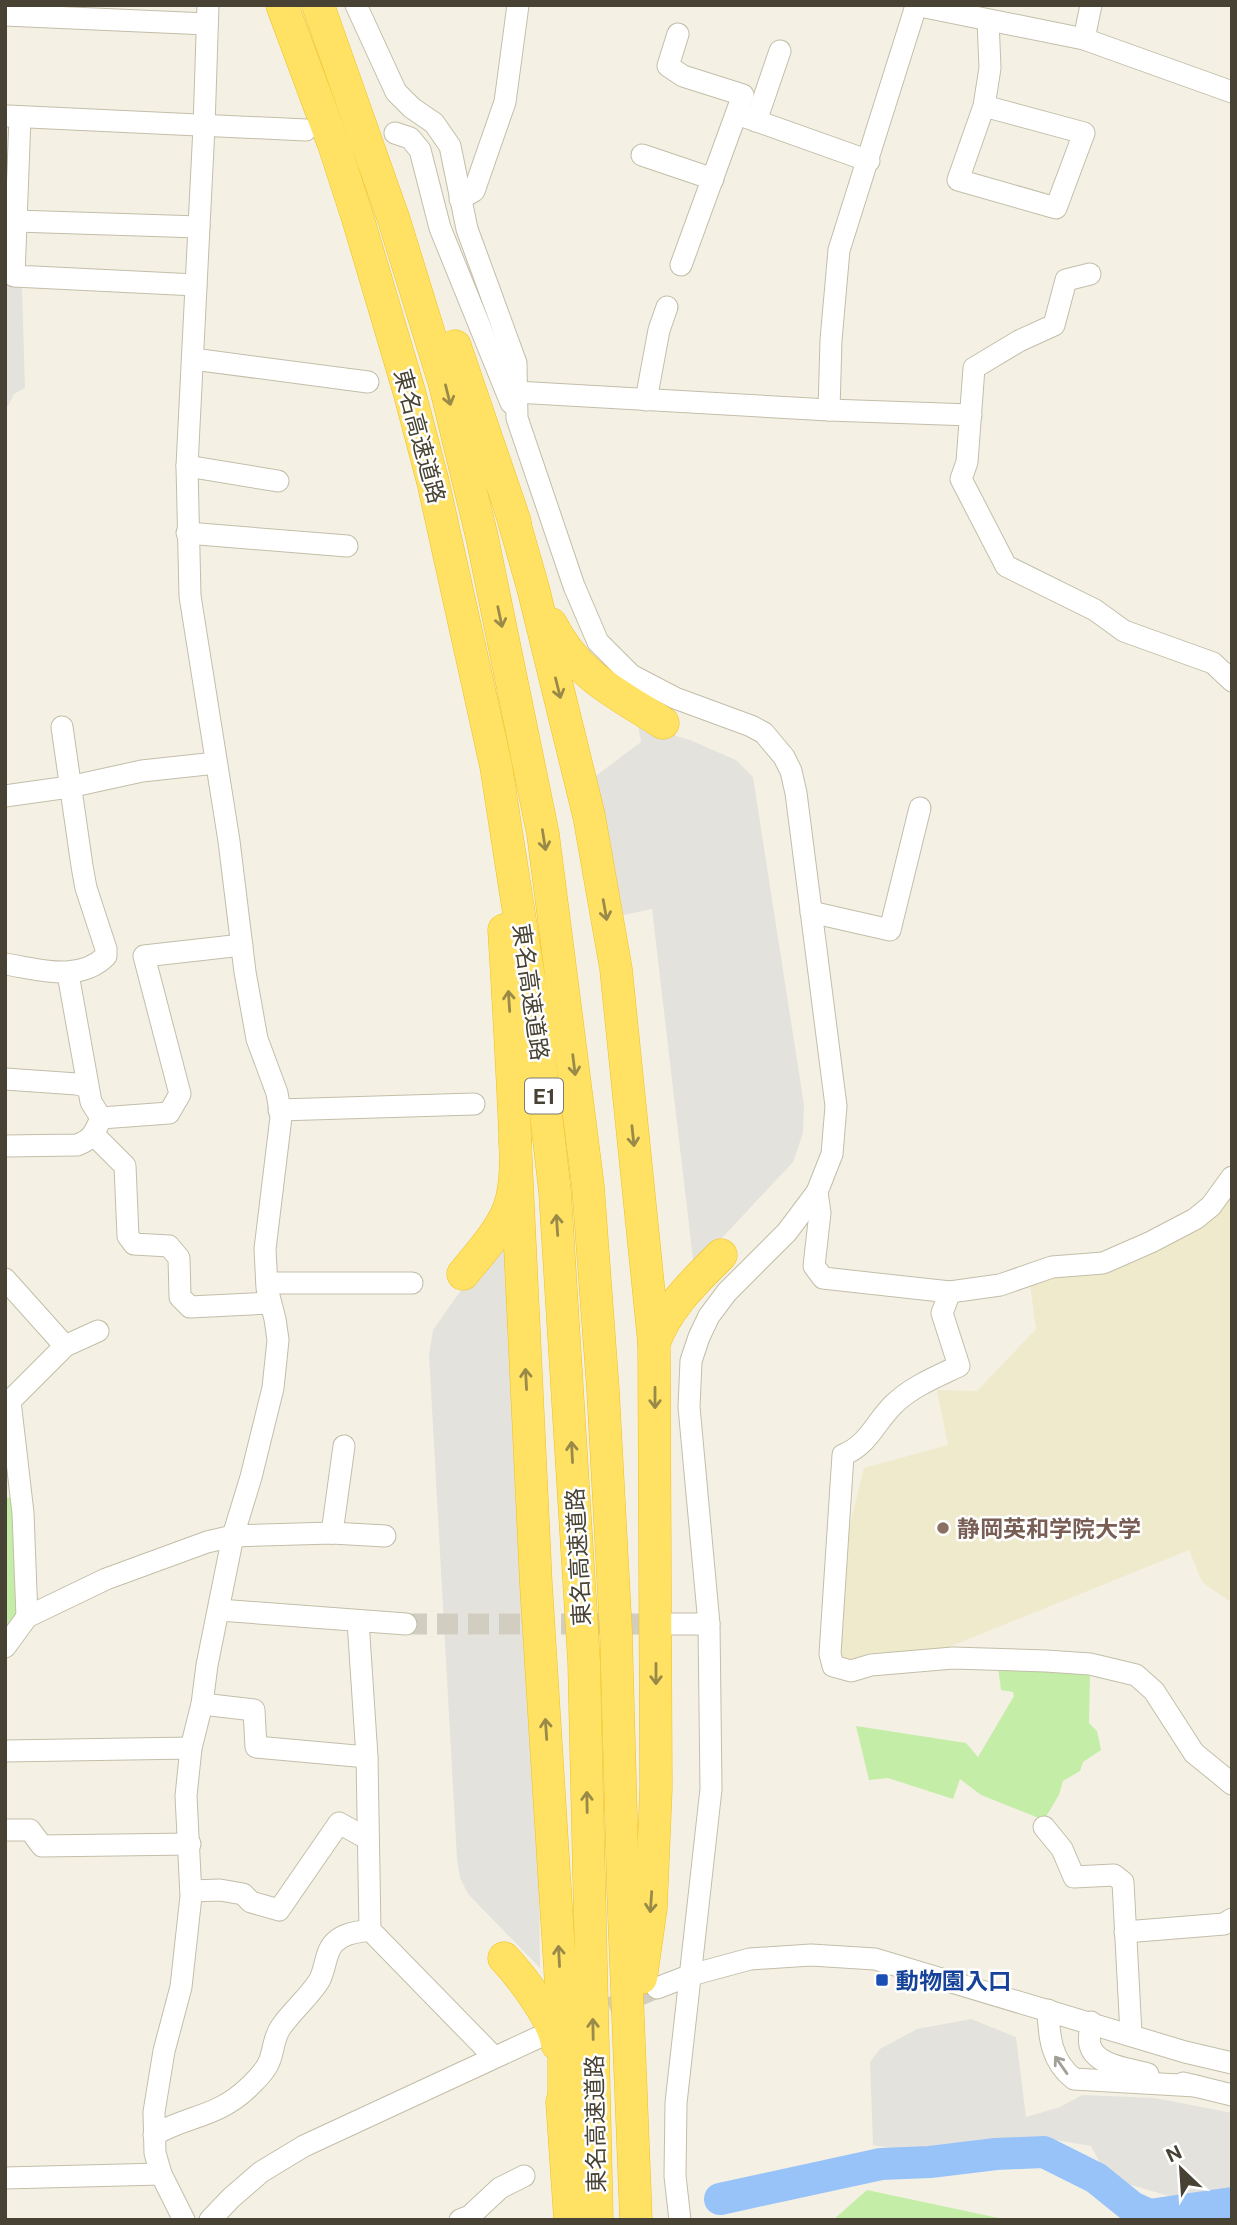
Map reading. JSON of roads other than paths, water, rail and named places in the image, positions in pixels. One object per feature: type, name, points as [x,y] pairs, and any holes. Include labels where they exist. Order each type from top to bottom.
[{"type":"highway","name":"東名高速道路","points":[[282,5],[334,145],[386,308],[433,482],[478,680],[509,841],[534,1010],[555,1192],[584,1662],[597,2220]]},
{"type":"highway","name":"東名高速道路","points":[[321,5],[381,181],[445,385],[491,575],[543,834],[588,1186],[603,1390],[617,1633],[636,2220]]},
{"type":"highway","points":[[321,5],[429,261],[547,616],[568,654],[586,673],[609,691],[663,723]]},
{"type":"highway","points":[[509,504],[533,587],[591,829],[615,969],[654,1343],[656,1788],[651,1908],[630,2057]]},
{"type":"highway","points":[[478,680],[488,745],[511,1034],[536,1584],[564,2033],[564,2122]]},
{"type":"highway","points":[[463,1274],[491,1239],[509,1210],[513,1191],[514,1140]]},
{"type":"highway","points":[[654,1343],[676,1301],[721,1255]]},
{"type":"highway","points":[[504,1958],[525,1982],[556,2038],[570,2220]]},
{"type":"street","points":[[5,23],[6,5]]},
{"type":"street","points":[[356,5],[396,92],[412,108],[435,123],[450,146],[460,199],[475,252],[512,350],[516,372],[517,418]]},
{"type":"street","points":[[460,199],[474,191],[505,102],[518,5]]},
{"type":"street","points":[[829,410],[831,340],[839,250],[869,161],[915,5],[1084,39],[1232,92]]},
{"type":"street","points":[[1084,39],[1091,5]]},
{"type":"street","points":[[5,15],[207,15],[187,466],[187,533],[192,621],[216,763],[242,946],[257,1039],[277,1093],[279,1110],[265,1249],[268,1293],[278,1340],[273,1388],[251,1478],[233,1536],[202,1704],[191,1748],[186,1796],[191,1891],[181,1987],[163,2061],[153,2135],[161,2174],[184,2220]]},
{"type":"street","points":[[984,106],[1084,133],[1056,208],[958,180],[984,106],[990,68],[988,20]]},
{"type":"street","points":[[678,34],[668,66],[683,76],[743,95],[747,118]]},
{"type":"street","points":[[681,265],[713,179],[780,51]]},
{"type":"street","points":[[196,285],[14,276],[16,220],[12,117],[306,130]]},
{"type":"street","points":[[747,118],[869,161]]},
{"type":"street","points":[[395,133],[410,138],[420,150],[434,208],[450,254],[517,418],[537,471],[573,586],[598,642],[631,675],[675,698],[764,733],[784,757],[791,771],[796,793],[836,1106],[832,1154],[817,1192],[787,1232],[727,1292],[709,1316],[691,1361],[689,1406],[709,1624],[711,1789],[676,2103],[675,2176],[680,2220]]},
{"type":"street","points":[[642,155],[713,179]]},
{"type":"street","points":[[16,220],[199,227]]},
{"type":"street","points":[[1090,274],[1066,280],[1054,325],[1019,341],[974,368],[967,462],[961,479],[1006,566],[1085,605],[1124,631],[1213,663],[1232,681]]},
{"type":"street","points":[[646,400],[659,330],[667,307]]},
{"type":"street","points":[[193,359],[368,382]]},
{"type":"street","points":[[516,392],[829,410],[971,415]]},
{"type":"street","points":[[187,466],[278,481]]},
{"type":"street","points":[[187,533],[347,546]]},
{"type":"street","points":[[5,964],[68,974],[94,965],[106,956],[106,948],[86,888],[62,727]]},
{"type":"street","points":[[5,796],[69,787],[142,771],[216,763]]},
{"type":"street","points":[[811,912],[890,930],[919,808]]},
{"type":"street","points":[[5,1146],[77,1145],[87,1141],[97,1127],[169,1114],[180,1094],[144,956],[242,946]]},
{"type":"street","points":[[68,974],[97,1127],[125,1166],[128,1236],[134,1244],[169,1246],[178,1258],[180,1297],[190,1307],[268,1293],[412,1283]]},
{"type":"street","points":[[5,1079],[88,1087]]},
{"type":"street","points":[[279,1110],[474,1104]]},
{"type":"street","points":[[817,1192],[820,1213],[814,1266],[824,1278],[950,1292],[1000,1285],[1052,1267],[1103,1263],[1195,1219],[1211,1206],[1232,1177]]},
{"type":"street","points":[[5,1279],[65,1346]]},
{"type":"street","points":[[950,1292],[942,1313],[959,1366],[910,1392],[893,1405],[857,1449],[843,1455],[830,1654],[832,1666],[851,1671],[871,1665],[953,1658],[1090,1664],[1136,1675],[1154,1691],[1194,1753],[1232,1784]]},
{"type":"street","points":[[27,1617],[23,1513],[8,1401],[65,1346],[98,1331]]},
{"type":"street","points":[[332,1533],[344,1446]]},
{"type":"street","points":[[5,1647],[27,1617],[106,1579],[207,1542],[233,1536],[332,1533],[385,1536]]},
{"type":"street","points":[[219,1610],[406,1625]]},
{"type":"street","points":[[358,1621],[367,1758],[370,1930],[494,2057]]},
{"type":"street","points":[[671,1624],[709,1624]]},
{"type":"street","points":[[202,1704],[254,1710],[256,1747],[367,1758]]},
{"type":"street","points":[[5,1751],[191,1748]]},
{"type":"street","points":[[191,1891],[220,1890],[243,1894],[251,1902],[279,1910],[339,1823],[368,1839]]},
{"type":"street","points":[[1044,1827],[1062,1849],[1074,1877],[1114,1875],[1123,1882],[1130,2034]]},
{"type":"street","points":[[5,1830],[30,1830],[42,1846],[190,1844]]},
{"type":"street","points":[[1125,1932],[1224,1924],[1232,1919]]},
{"type":"street","points":[[153,2135],[165,2128],[217,2111],[233,2102],[247,2089],[270,2062],[275,2038],[281,2027],[319,1981],[330,1947],[337,1939],[370,1930]]},
{"type":"street","points":[[657,1988],[691,1975],[750,1959],[780,1955],[875,1958],[1185,2052],[1232,2063]]},
{"type":"street","points":[[1048,2010],[1049,2038],[1055,2057],[1062,2070],[1074,2079],[1196,2086]]},
{"type":"street","points":[[1091,2022],[1090,2044],[1095,2055],[1110,2064],[1232,2095]]},
{"type":"street","points":[[210,2220],[261,2172],[304,2146],[537,2038]]},
{"type":"street","points":[[5,2178],[161,2174]]},
{"type":"street","points":[[466,2218],[500,2188],[524,2176]]},
{"type":"waterway","points":[[720,2199],[881,2164],[1044,2152],[1096,2178],[1132,2207],[1149,2215],[1232,2203]]},
{"type":"tunnel","points":[[406,1624],[667,1624]]},
{"type":"tunnel","points":[[581,2020],[657,1988]]},
{"type":"place","name":"静岡英和学院大学","points":[[943,1528]]},
{"type":"place","name":"動物園入口","points":[[882,1980]]}]
